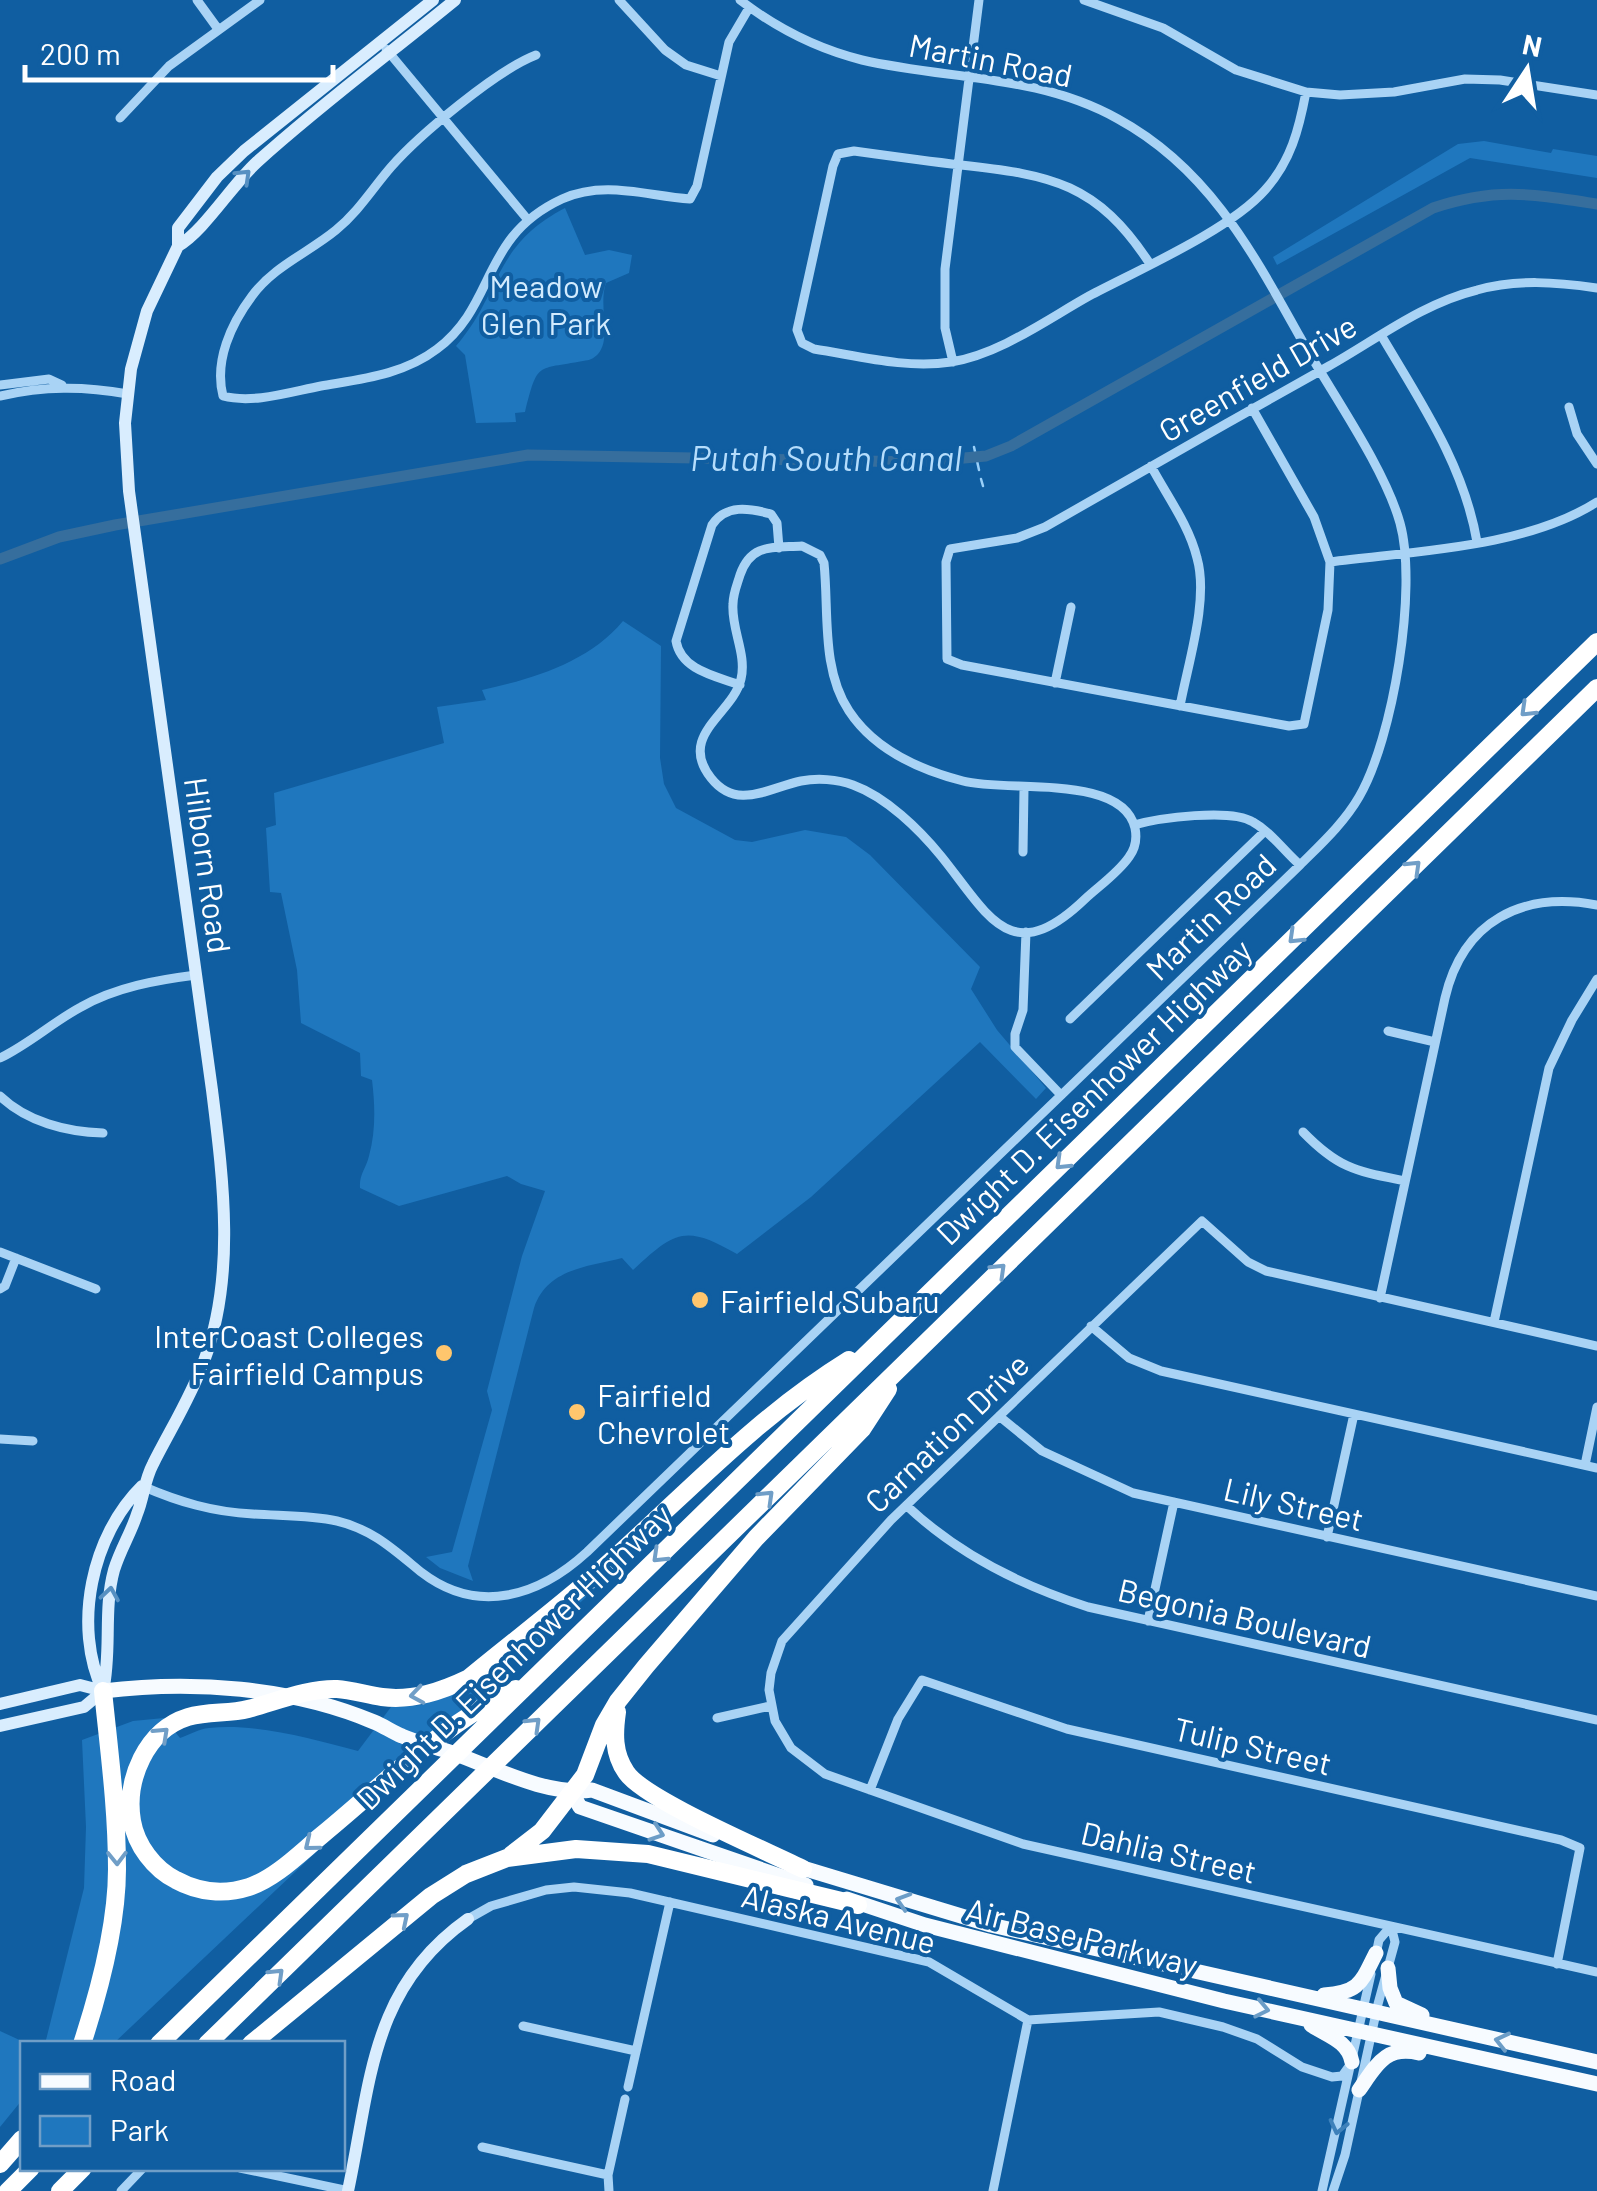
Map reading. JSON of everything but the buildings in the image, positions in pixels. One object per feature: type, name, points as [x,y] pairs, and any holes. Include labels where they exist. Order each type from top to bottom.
[{"type":"highway","name":"Dwight D. Eisenhower Highway","points":[[162,2041],[1597,642]]},
{"type":"highway","name":"Dwight D. Eisenhower Highway","points":[[210,2041],[1597,688]]},
{"type":"highway","points":[[529,1682],[478,1707],[292,1859],[253,1886],[214,1892],[190,1888],[171,1878],[141,1847],[133,1826],[132,1781],[147,1750],[174,1723],[334,1689],[385,1698],[416,1697],[469,1678],[610,1562],[718,1458],[809,1385],[880,1341]]},
{"type":"highway","points":[[507,1858],[542,1831],[585,1775],[604,1725],[618,1701],[756,1538],[862,1429],[906,1362]]},
{"type":"highway","points":[[83,2041],[104,1957],[117,1872],[102,1691]]},
{"type":"highway","points":[[618,1701],[616,1748],[632,1780],[803,1869]]},
{"type":"highway","points":[[256,2041],[431,1896],[466,1874],[507,1858],[576,1849],[648,1854],[858,1905]]},
{"type":"highway","points":[[0,2164],[20,2142]]},
{"type":"highway","points":[[8,2191],[28,2171]]},
{"type":"highway","points":[[60,2191],[80,2171]]},
{"type":"main road","name":"Air Base Parkway","points":[[102,1691],[196,1686],[292,1698],[375,1722],[404,1737],[528,1780],[572,1793],[592,1790],[803,1869],[990,1925],[1597,2062]]},
{"type":"main road","name":"Air Base Parkway","points":[[572,1793],[580,1807],[858,1905],[972,1938],[1597,2084]]},
{"type":"main road","points":[[1304,1996],[1348,1993],[1356,1988],[1376,1953]]},
{"type":"main road","points":[[1388,1968],[1396,2003],[1463,2032]]},
{"type":"main road","points":[[1299,2017],[1344,2045],[1352,2062]]},
{"type":"main road","points":[[1359,2090],[1378,2061],[1401,2051],[1471,2064],[1526,2068]]},
{"type":"street","points":[[197,0],[218,29]]},
{"type":"street","points":[[120,118],[169,66],[260,0]]},
{"type":"street","name":"Hilborn Road","points":[[102,1691],[92,1667],[89,1645],[92,1586],[102,1550],[122,1506],[142,1486],[203,1364],[217,1317],[221,1282],[222,1179],[126,460],[131,368],[147,311],[178,246],[192,237],[258,162],[386,48],[433,0]]},
{"type":"street","name":"Hilborn Road","points":[[386,48],[455,0]]},
{"type":"street","points":[[619,0],[665,50],[686,64],[721,76]]},
{"type":"street","name":"Martin Road","points":[[142,1486],[205,1509],[350,1524],[389,1544],[435,1582],[474,1595],[514,1595],[544,1585],[587,1552],[1300,865],[1345,818],[1374,763],[1385,726],[1407,603],[1405,552],[1389,494],[1268,280],[1230,218],[1199,180],[1172,155],[1116,117],[1049,90],[857,58],[800,37],[740,0]]},
{"type":"street","points":[[953,362],[945,328],[945,268],[979,0]]},
{"type":"street","points":[[1084,0],[1163,28],[1236,70],[1306,92],[1394,92],[1465,79],[1500,80],[1597,95]]},
{"type":"street","points":[[536,56],[512,65],[444,119],[393,165],[362,207],[333,233],[290,259],[252,296],[225,348],[219,380],[222,396],[239,400],[259,397],[386,375],[415,363],[455,333],[472,310],[505,244],[528,220],[564,198],[590,190],[633,190],[690,199],[697,186],[729,42],[750,8]]},
{"type":"street","points":[[386,48],[528,220]]},
{"type":"street","points":[[1150,264],[1116,219],[1088,196],[1058,182],[1025,172],[854,151],[838,154],[797,330],[802,343],[814,349],[898,363],[953,362],[988,352],[1150,264],[1230,218],[1262,194],[1294,146],[1306,92]]},
{"type":"street","name":"Greenfield Drive","points":[[1055,683],[946,659],[946,562],[950,550],[1031,532],[1440,302],[1504,284],[1563,283],[1597,288]]},
{"type":"street","points":[[1381,335],[1449,452],[1472,510],[1477,542]]},
{"type":"street","points":[[4,385],[48,379],[64,386]]},
{"type":"street","points":[[4,385],[32,389]]},
{"type":"street","points":[[0,396],[64,386],[128,394]]},
{"type":"street","points":[[1569,407],[1576,434],[1597,464]]},
{"type":"street","points":[[1071,607],[1055,683],[1289,726],[1304,724],[1328,610],[1330,562],[1314,517],[1252,408]]},
{"type":"street","points":[[1151,466],[1198,559],[1201,585],[1180,706]]},
{"type":"street","points":[[1330,562],[1508,538],[1550,527],[1597,502]]},
{"type":"street","points":[[740,685],[688,664],[678,655],[676,641],[712,525],[719,515],[733,509],[771,514],[777,523],[779,548]]},
{"type":"street","points":[[779,548],[812,548],[824,563],[834,678],[847,708],[870,736],[894,753],[944,775],[982,785],[1076,789],[1102,795],[1128,812],[1134,824],[1134,846],[1121,865],[1065,919],[1050,928],[1026,932],[1001,926],[987,916],[922,835],[854,785],[819,779],[746,797],[718,787],[702,762],[703,735],[740,685],[743,664],[733,615],[734,594],[749,556],[779,548]]},
{"type":"street","points":[[1022,852],[1024,788]]},
{"type":"street","points":[[1134,824],[1244,817],[1300,865]]},
{"type":"street","points":[[1070,1019],[1265,832]]},
{"type":"street","points":[[1597,905],[1569,900],[1532,903],[1515,909],[1484,928],[1454,967],[1380,1298],[1597,1346]]},
{"type":"street","points":[[1026,932],[1024,1010],[1015,1034],[1015,1047],[1060,1094]]},
{"type":"street","points":[[0,1058],[83,1006],[110,994],[196,975]]},
{"type":"street","points":[[1494,1322],[1550,1068],[1597,979]]},
{"type":"street","points":[[1388,1031],[1435,1042]]},
{"type":"street","points":[[0,1096],[26,1114],[72,1132],[103,1133]]},
{"type":"street","points":[[1304,1132],[1335,1161],[1352,1169],[1405,1181]]},
{"type":"street","name":"Carnation Drive","points":[[770,1706],[770,1673],[782,1640],[906,1506],[1202,1221],[1240,1255],[1266,1271],[1380,1298]]},
{"type":"street","points":[[0,1252],[96,1290]]},
{"type":"street","points":[[0,1289],[5,1286],[16,1258]]},
{"type":"street","points":[[1091,1326],[1129,1358],[1161,1371],[1597,1468]]},
{"type":"street","points":[[1584,1465],[1597,1408]]},
{"type":"street","points":[[1326,1536],[1354,1414]]},
{"type":"street","name":"Lily Street","points":[[999,1416],[1042,1451],[1118,1488],[1597,1596]]},
{"type":"street","points":[[0,1439],[33,1441]]},
{"type":"street","points":[[1148,1621],[1174,1502]]},
{"type":"street","name":"Begonia Boulevard","points":[[906,1506],[953,1546],[1059,1598],[1597,1720]]},
{"type":"street","name":"Tulip Street","points":[[870,1790],[898,1719],[922,1680],[1067,1729],[1561,1840],[1580,1848],[1557,1964]]},
{"type":"street","points":[[0,1704],[80,1685],[102,1691]]},
{"type":"street","points":[[0,1726],[84,1706],[102,1691]]},
{"type":"street","points":[[717,1718],[770,1706]]},
{"type":"street","name":"Dahlia Street","points":[[770,1706],[782,1735],[807,1763],[826,1774],[1023,1844],[1597,1972]]},
{"type":"street","name":"Alaska Avenue","points":[[468,1919],[522,1895],[574,1887],[630,1892],[929,1962],[1028,2020]]},
{"type":"street","points":[[628,2087],[670,1902]]},
{"type":"street","points":[[254,2171],[348,2191],[384,2021],[414,1968],[440,1938],[468,1919]]},
{"type":"street","points":[[1333,2191],[1359,2090],[1376,1953],[1379,1940],[1391,1926]]},
{"type":"street","points":[[1370,2011],[1395,1942],[1391,1926]]},
{"type":"street","points":[[993,2191],[1028,2020],[1146,2010],[1223,2026],[1319,2074],[1342,2076],[1352,2062]]},
{"type":"street","points":[[523,2026],[636,2051]]},
{"type":"street","points":[[1322,2191],[1352,2062],[1365,2032]]},
{"type":"street","points":[[609,2191],[608,2175],[625,2099]]},
{"type":"street","points":[[482,2147],[608,2175]]},
{"type":"street","points":[[120,2191],[140,2171]]},
{"type":"green space","points":[[1484,141],[1551,153],[1553,149],[1597,156],[1597,178],[1470,158],[1277,265],[1273,257],[1458,144]]},
{"type":"green space","name":"Meadow Glen Park","points":[[565,208],[585,255],[609,250],[632,255],[629,273],[606,283],[602,347],[591,359],[541,371],[525,412],[515,413],[516,422],[476,423],[465,355],[456,346],[511,254],[541,223]]},
{"type":"green space","points":[[623,621],[661,646],[660,758],[664,784],[676,808],[735,840],[752,842],[805,830],[846,837],[870,855],[980,967],[971,989],[997,1030],[1046,1088],[1036,1099],[980,1042],[811,1197],[737,1254],[705,1238],[681,1236],[660,1247],[633,1270],[622,1258],[582,1267],[548,1285],[534,1308],[468,1566],[473,1581],[440,1568],[426,1557],[452,1552],[492,1410],[487,1391],[522,1256],[545,1191],[507,1176],[399,1206],[360,1188],[373,1137],[372,1080],[361,1076],[360,1053],[301,1023],[297,970],[281,893],[270,892],[266,828],[276,825],[274,793],[444,743],[437,707],[486,700],[482,690],[559,667],[594,648]]},
{"type":"green space","points":[[601,1583],[116,2041],[46,2041],[84,1888],[82,1740],[133,1721],[164,1718],[180,1738],[209,1728],[246,1728],[358,1751],[391,1707],[421,1705],[472,1685]]},
{"type":"green space","points":[[0,2031],[22,2041],[20,2102],[0,2127]]},
{"type":"waterway","name":"Putah South Canal","points":[[0,559],[59,537],[115,525],[528,455],[920,462],[986,456],[1011,446],[1433,208],[1476,197],[1515,194],[1597,204]]},
{"type":"waterway","name":"Putah South Canal","points":[[974,447],[979,470]]},
{"type":"waterway","points":[[981,479],[983,486]]},
{"type":"place","name":"Fairfield Subaru","points":[[700,1300]]},
{"type":"place","name":"InterCoast Colleges Fairfield Campus","points":[[444,1353]]},
{"type":"place","name":"Fairfield Chevrolet","points":[[577,1412]]}]
